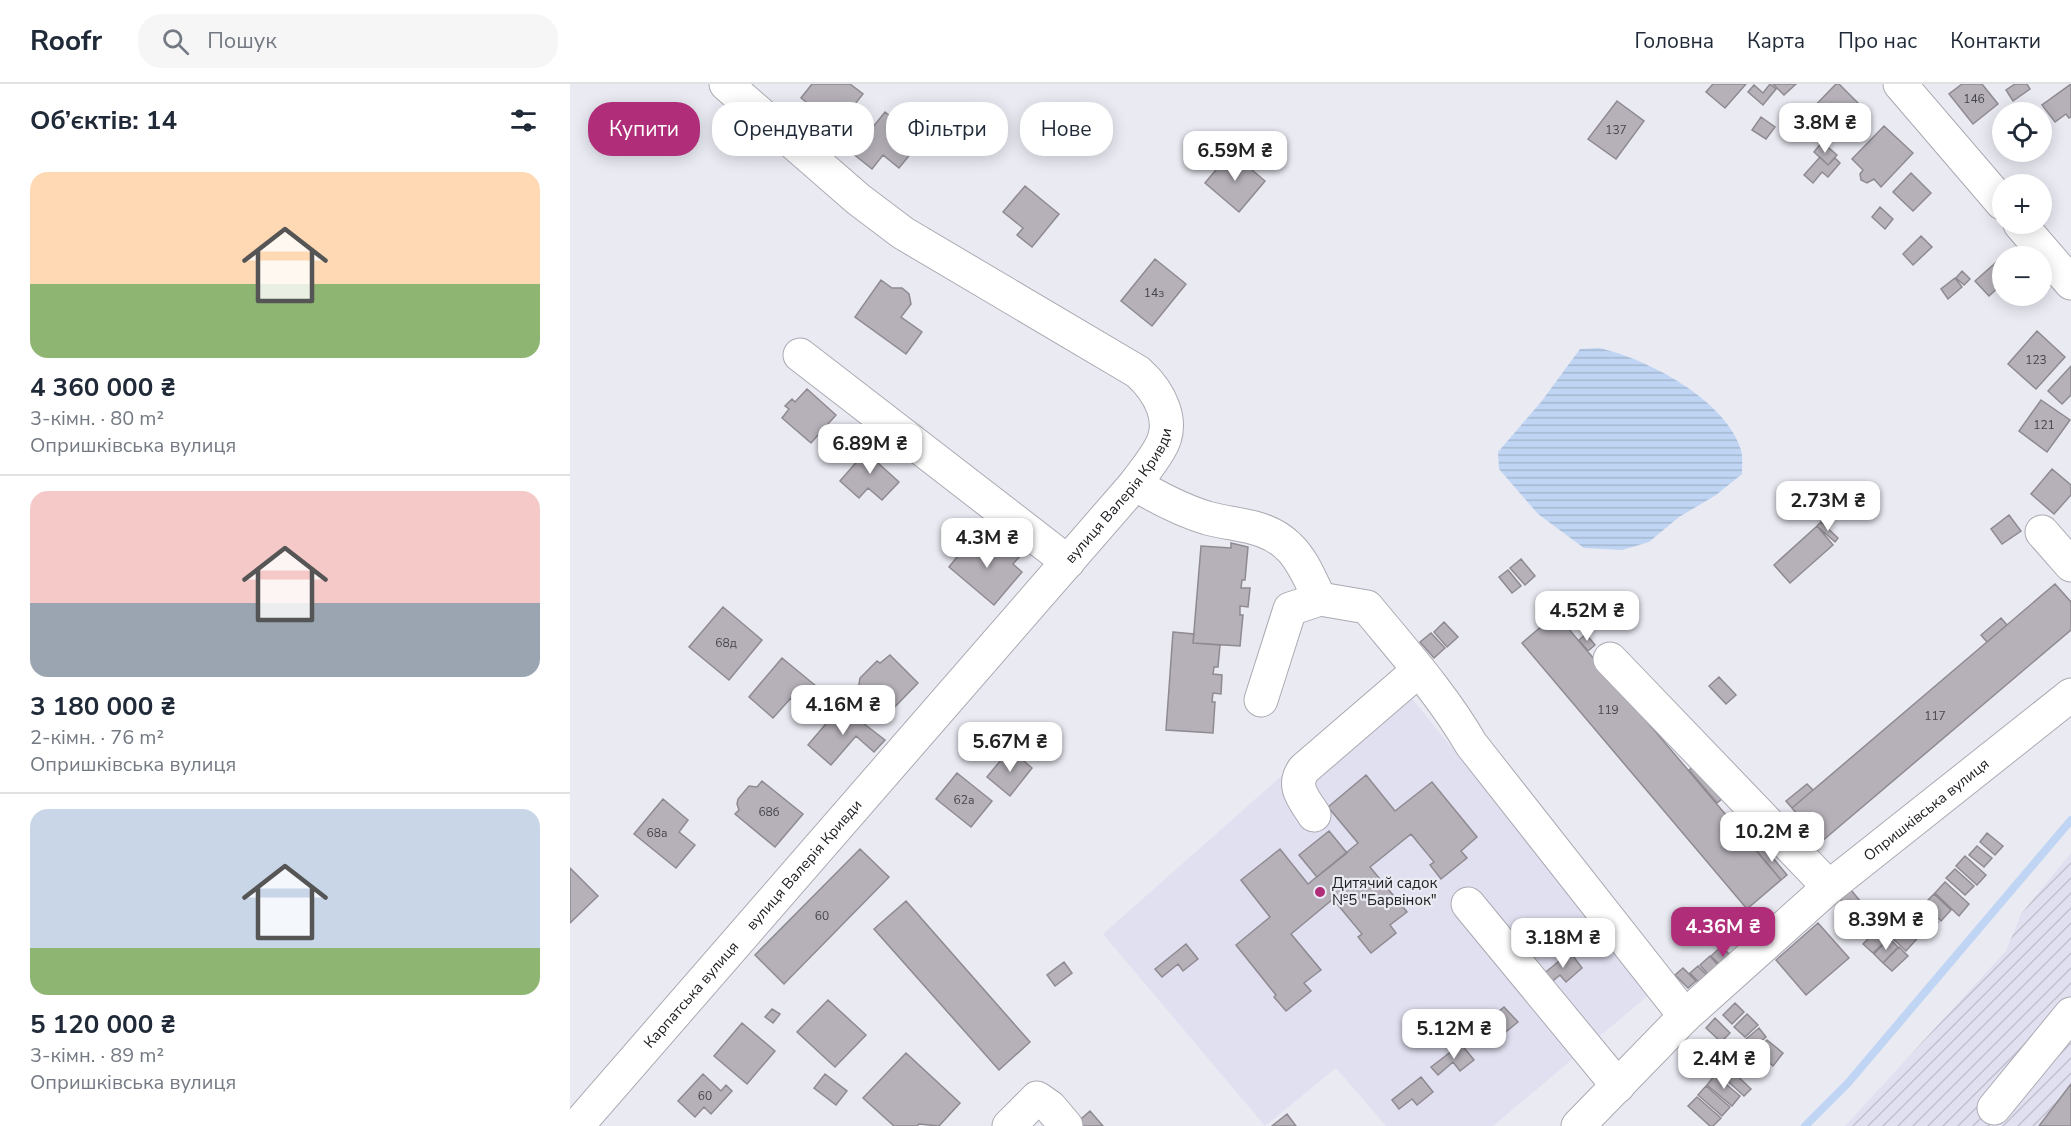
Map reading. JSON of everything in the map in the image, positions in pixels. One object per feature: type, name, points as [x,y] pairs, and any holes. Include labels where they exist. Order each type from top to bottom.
[{"type":"street","name":"вулиця Валерія Кривди","points":[[726,84],[858,200],[903,232],[1138,372],[1148,381],[1158,393],[1168,424],[1160,449],[1135,484]]},
{"type":"street","points":[[1900,84],[1992,192]]},
{"type":"street","points":[[2029,234],[2071,283]]},
{"type":"street","points":[[800,355],[1068,562],[1135,484],[1182,509],[1208,518],[1260,528],[1275,535],[1290,547],[1301,562],[1320,599]]},
{"type":"street","points":[[2042,532],[2071,565]]},
{"type":"street","name":"вулиця Валерія Кривди","points":[[577,1126],[1068,562]]},
{"type":"street","points":[[1261,700],[1290,609],[1320,599],[1367,607],[1453,713],[1471,744],[1685,1016]]},
{"type":"street","points":[[1610,659],[1829,887]]},
{"type":"street","points":[[1314,815],[1297,784],[1304,769],[1419,670]]},
{"type":"street","name":"Опришківська вулиця","points":[[1578,1126],[1685,1016],[1829,887],[2071,695]]},
{"type":"street","points":[[1468,904],[1618,1086]]},
{"type":"street","points":[[1994,1108],[2071,1014]]},
{"type":"street","points":[[1009,1126],[1037,1098],[1050,1107],[1066,1126]]},
{"type":"shaded area","points":[[1394,676],[1650,994],[1493,1126],[1386,1126],[1336,1068],[1265,1126],[1103,934]]},
{"type":"shaded area","points":[[2071,853],[2071,1126],[1845,1126],[2006,951],[2021,914]]},
{"type":"water","points":[[1599,348],[1640,362],[1683,384],[1719,415],[1733,432],[1742,456],[1742,474],[1716,495],[1679,517],[1649,542],[1622,550],[1584,548],[1538,514],[1499,469],[1498,452],[1541,402],[1580,349]]},
{"type":"building","points":[[812,84],[850,84],[863,94],[857,102],[806,102],[801,98]]},
{"type":"building","points":[[1713,84],[1746,84],[1725,108],[1706,92]]},
{"type":"building","points":[[1770,84],[1776,89],[1763,105],[1748,92],[1754,85],[1763,93]]},
{"type":"building","points":[[1773,84],[1796,84],[1784,95]]},
{"type":"building","points":[[1836,84],[1839,84],[1863,108],[1843,129],[1828,114],[1817,126],[1806,115]]},
{"type":"building","points":[[1962,84],[1982,84],[1996,102],[1992,102],[1992,109],[1973,124],[1949,94]]},
{"type":"building","points":[[2015,84],[2027,84],[2030,89],[2013,101],[2006,90]]},
{"type":"building","points":[[2071,84],[2071,117],[2069,118],[2066,114],[2055,122],[2052,118],[2052,102],[2046,102]]},
{"type":"building","points":[[1617,101],[1644,121],[1616,159],[1588,139]]},
{"type":"building","points":[[886,113],[886,156],[909,156],[899,168],[883,155],[872,169],[856,156],[874,156],[874,126]]},
{"type":"building","points":[[1761,117],[1775,127],[1766,139],[1752,130]]},
{"type":"building","points":[[1884,126],[1913,153],[1881,187],[1874,179],[1867,183],[1861,180],[1860,174],[1863,170],[1852,159]]},
{"type":"building","points":[[1822,142],[1837,155],[1828,165],[1814,152]]},
{"type":"building","points":[[1231,152],[1265,181],[1239,212],[1205,183]]},
{"type":"building","points":[[1820,157],[1828,165],[1835,158],[1840,163],[1828,177],[1822,172],[1813,183],[1804,175]]},
{"type":"building","points":[[1911,173],[1931,193],[1913,211],[1893,192]]},
{"type":"building","points":[[1025,186],[1059,214],[1032,247],[1017,235],[1023,228],[1003,212]]},
{"type":"building","points":[[1880,207],[1893,219],[1885,229],[1872,217]]},
{"type":"building","points":[[1921,236],[1932,247],[1913,265],[1903,254]]},
{"type":"building","points":[[1155,259],[1186,284],[1152,326],[1121,301]]},
{"type":"building","points":[[1992,266],[1992,293],[1989,296],[1975,281]]},
{"type":"building","points":[[1962,271],[1970,279],[1964,285],[1956,278]]},
{"type":"building","points":[[1955,278],[1962,287],[1948,299],[1941,289]]},
{"type":"building","points":[[881,280],[892,288],[902,288],[909,294],[911,304],[901,317],[922,332],[906,354],[855,317]]},
{"type":"building","points":[[2037,331],[2065,357],[2036,389],[2008,364]]},
{"type":"building","points":[[2071,366],[2071,395],[2062,404],[2048,391]]},
{"type":"building","points":[[807,389],[836,415],[811,443],[782,418],[789,409],[785,406],[792,399],[795,402]]},
{"type":"building","points":[[2041,400],[2070,420],[2047,452],[2019,431]]},
{"type":"building","points":[[874,442],[886,453],[878,463],[899,482],[882,500],[868,488],[859,498],[840,481]]},
{"type":"building","points":[[2052,469],[2071,485],[2071,495],[2054,514],[2031,494]]},
{"type":"building","points":[[2009,515],[2021,531],[2002,544],[1991,529]]},
{"type":"building","points":[[1821,522],[1838,538],[1835,542],[1817,526]]},
{"type":"building","points":[[1817,526],[1833,545],[1790,583],[1774,565]]},
{"type":"building","points":[[975,535],[1001,556],[1010,546],[1021,555],[1013,564],[1022,572],[994,605],[949,567]]},
{"type":"building","points":[[1231,543],[1248,547],[1245,580],[1242,580],[1241,588],[1250,588],[1248,607],[1240,606],[1240,615],[1243,615],[1240,646],[1193,643],[1201,546],[1231,548]]},
{"type":"building","points":[[1521,559],[1535,576],[1525,585],[1510,568]]},
{"type":"building","points":[[1508,570],[1521,586],[1512,593],[1499,577]]},
{"type":"building","points":[[2055,584],[2071,602],[2071,630],[1821,842],[1792,808]]},
{"type":"building","points":[[723,607],[762,640],[729,680],[689,647]]},
{"type":"building","points":[[1556,614],[1781,880],[1747,909],[1522,643]]},
{"type":"building","points":[[2001,618],[2007,625],[1987,642],[1981,635]]},
{"type":"building","points":[[1444,622],[1458,637],[1447,647],[1434,632]]},
{"type":"building","points":[[1173,632],[1194,634],[1193,643],[1220,645],[1218,667],[1214,667],[1213,674],[1222,675],[1221,694],[1213,693],[1212,702],[1215,702],[1213,733],[1166,730]]},
{"type":"building","points":[[1431,633],[1445,648],[1434,658],[1420,642]]},
{"type":"building","points":[[1586,634],[1595,645],[1588,651],[1579,640]]},
{"type":"building","points":[[890,655],[918,683],[886,716],[858,690],[860,678],[877,661],[880,663]]},
{"type":"building","points":[[782,658],[816,686],[800,706],[791,698],[773,718],[749,697]]},
{"type":"building","points":[[1719,677],[1736,695],[1726,704],[1709,686]]},
{"type":"building","points":[[841,706],[885,740],[874,752],[856,736],[831,765],[808,745]]},
{"type":"building","points":[[1010,749],[1032,768],[1010,796],[987,777]]},
{"type":"building","points":[[1695,765],[1723,798],[1717,803],[1689,770]]},
{"type":"building","points":[[957,773],[992,801],[971,827],[936,799]]},
{"type":"building","name":"Дитячий садок №5 \"Барвінок\"","points":[[1366,775],[1395,811],[1432,782],[1477,837],[1461,851],[1467,858],[1441,879],[1430,865],[1434,862],[1411,834],[1370,867],[1407,912],[1390,925],[1396,933],[1371,953],[1358,937],[1362,934],[1333,899],[1291,934],[1321,970],[1304,983],[1311,991],[1286,1011],[1236,945],[1270,917],[1241,880],[1280,849],[1308,884],[1358,843],[1328,807]]},
{"type":"building","points":[[762,781],[803,814],[775,847],[735,814],[739,810],[738,799],[749,786],[757,787]]},
{"type":"building","points":[[1807,784],[1813,790],[1792,808],[1786,801]]},
{"type":"building","points":[[663,799],[688,820],[679,832],[695,845],[676,868],[634,834]]},
{"type":"building","points":[[1329,831],[1347,853],[1317,877],[1299,855]]},
{"type":"building","points":[[1987,833],[2003,846],[1995,855],[1980,842]]},
{"type":"building","points":[[1763,846],[1787,875],[1781,880],[1757,851]]},
{"type":"building","points":[[1977,846],[1992,858],[1984,867],[1969,855]]},
{"type":"building","points":[[860,849],[889,877],[784,984],[755,955]]},
{"type":"building","points":[[1965,856],[1986,875],[1977,885],[1956,866]]},
{"type":"building","points":[[570,868],[598,896],[570,923]]},
{"type":"building","points":[[1955,869],[1974,886],[1965,895],[1946,878]]},
{"type":"building","points":[[1945,882],[1969,904],[1959,916],[1935,893]]},
{"type":"building","points":[[1851,890],[1866,908],[1848,923],[1839,912],[1846,907],[1840,899]]},
{"type":"building","points":[[1934,894],[1951,910],[1941,921],[1924,904]]},
{"type":"building","points":[[906,901],[1030,1042],[999,1070],[874,929]]},
{"type":"building","points":[[1919,905],[1938,922],[1930,931],[1911,914]]},
{"type":"building","points":[[1863,911],[1872,922],[1860,932],[1851,921]]},
{"type":"building","points":[[1905,914],[1924,931],[1906,951],[1887,933]]},
{"type":"building","points":[[1818,923],[1849,958],[1806,995],[1776,960]]},
{"type":"building","points":[[1880,927],[1890,937],[1873,953],[1863,944]]},
{"type":"building","points":[[1889,938],[1898,947],[1883,963],[1874,954]]},
{"type":"building","points":[[1186,944],[1198,959],[1183,971],[1178,964],[1162,977],[1155,969]]},
{"type":"building","points":[[1722,946],[1734,960],[1724,969],[1711,956]]},
{"type":"building","points":[[1899,947],[1908,956],[1892,971],[1883,963]]},
{"type":"building","points":[[1570,952],[1582,968],[1566,982],[1560,975],[1548,985],[1541,976]]},
{"type":"building","points":[[1710,956],[1722,970],[1712,979],[1700,965]]},
{"type":"building","points":[[1064,962],[1072,973],[1055,986],[1047,975]]},
{"type":"building","points":[[1698,966],[1711,980],[1703,987],[1690,973]]},
{"type":"building","points":[[1683,968],[1696,981],[1688,988],[1675,975]]},
{"type":"building","points":[[828,1000],[866,1035],[835,1067],[797,1032]]},
{"type":"building","points":[[1735,1003],[1744,1012],[1732,1024],[1723,1015]]},
{"type":"building","points":[[1504,1007],[1518,1022],[1502,1035],[1496,1027],[1481,1040],[1474,1032]]},
{"type":"building","points":[[772,1009],[780,1014],[773,1023],[765,1017]]},
{"type":"building","points":[[1747,1014],[1758,1025],[1745,1037],[1734,1027]]},
{"type":"building","points":[[1715,1018],[1730,1033],[1721,1042],[1706,1028]]},
{"type":"building","points":[[742,1023],[775,1051],[747,1084],[714,1056]]},
{"type":"building","points":[[1759,1028],[1766,1037],[1754,1047],[1746,1039]]},
{"type":"building","points":[[1767,1040],[1783,1053],[1773,1066],[1757,1052]]},
{"type":"building","points":[[1461,1044],[1474,1060],[1460,1071],[1453,1062],[1438,1075],[1431,1067]]},
{"type":"building","points":[[906,1053],[960,1103],[939,1126],[919,1124],[917,1126],[894,1126],[863,1098]]},
{"type":"building","points":[[1728,1067],[1751,1089],[1744,1096],[1721,1075]]},
{"type":"building","points":[[703,1074],[721,1091],[726,1085],[732,1091],[711,1114],[704,1107],[695,1117],[678,1101]]},
{"type":"building","points":[[825,1074],[847,1091],[836,1105],[814,1088]]},
{"type":"building","points":[[1715,1075],[1740,1096],[1732,1106],[1707,1085]]},
{"type":"building","points":[[1421,1077],[1433,1092],[1417,1105],[1412,1099],[1399,1109],[1392,1100]]},
{"type":"building","points":[[2071,1084],[2071,1126],[2039,1126]]},
{"type":"building","points":[[1706,1086],[1730,1107],[1722,1116],[1698,1095]]},
{"type":"building","points":[[1697,1097],[1721,1118],[1713,1126],[1710,1126],[1688,1106]]},
{"type":"building","points":[[1090,1111],[1103,1126],[1074,1125]]},
{"type":"building","points":[[1287,1114],[1296,1126],[1272,1126]]},
{"type":"waterway","points":[[1805,1126],[1848,1083],[2071,820]]},
{"type":"place","name":"Дитячий садок №5 \"Барвінок\"","points":[[1320,892]]}]
